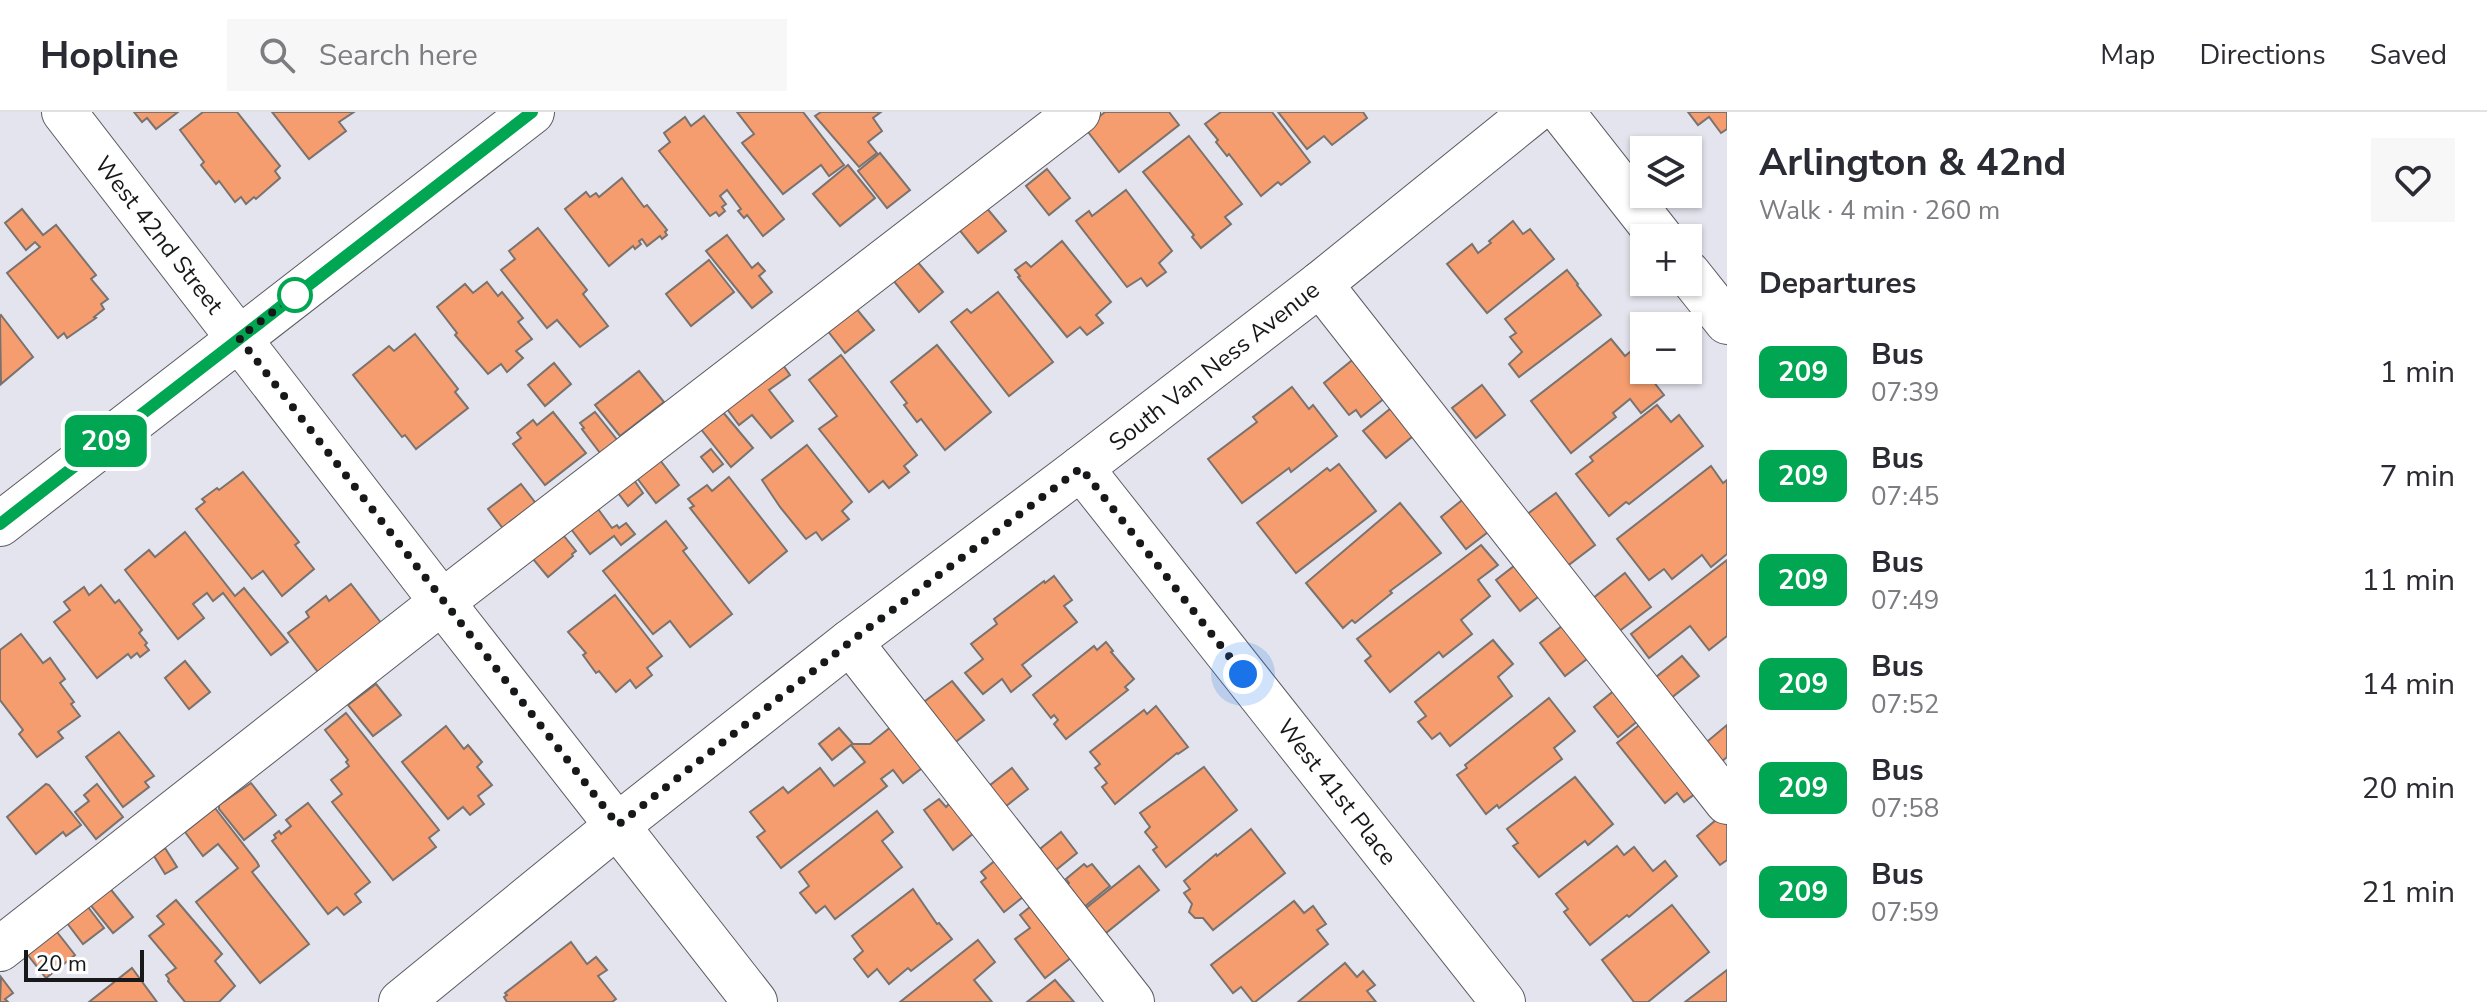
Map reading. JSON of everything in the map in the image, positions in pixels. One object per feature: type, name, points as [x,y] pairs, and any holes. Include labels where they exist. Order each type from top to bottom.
[{"type":"street","name":"West 42nd Street","points":[[64,112],[755,1002]]},
{"type":"street","points":[[0,524],[532,112]]},
{"type":"street","points":[[0,949],[442,602],[1078,112]]},
{"type":"street","name":"South Van Ness Avenue","points":[[401,1002],[850,642],[1320,284],[1533,112]]},
{"type":"street","points":[[1562,112],[1650,224]]},
{"type":"street","points":[[1320,284],[1727,802]]},
{"type":"street","points":[[1702,291],[1727,322]]},
{"type":"street","name":"West 41st Place","points":[[1081,468],[1503,1002]]},
{"type":"street","points":[[850,642],[1132,1002]]},
{"type":"building","points":[[134,112],[178,112],[156,129],[147,118],[142,122]]},
{"type":"building","points":[[203,112],[237,112],[280,166],[275,171],[280,178],[256,199],[254,197],[246,204],[241,197],[235,202],[219,181],[216,184],[201,165],[204,162],[180,130]]},
{"type":"building","points":[[272,112],[354,112],[339,122],[346,131],[309,159]]},
{"type":"building","points":[[737,112],[803,112],[844,165],[829,176],[821,165],[783,194],[742,143],[754,134]]},
{"type":"building","points":[[821,112],[881,112],[873,118],[882,131],[868,142],[877,153],[859,167],[815,116]]},
{"type":"building","points":[[1105,112],[1169,112],[1179,125],[1119,172],[1085,128]]},
{"type":"building","points":[[1221,112],[1272,112],[1310,162],[1261,196],[1205,124]]},
{"type":"building","points":[[1278,112],[1363,112],[1367,118],[1332,145],[1324,136],[1307,149]]},
{"type":"building","points":[[1688,112],[1727,112],[1727,129],[1721,133],[1709,117],[1698,125]]},
{"type":"building","points":[[704,116],[784,219],[763,236],[747,215],[744,218],[738,211],[741,209],[727,190],[720,196],[726,204],[722,207],[725,211],[719,216],[716,212],[710,216],[659,151],[670,142],[664,133],[685,117],[691,126]]},
{"type":"building","points":[[1189,136],[1242,204],[1225,217],[1231,224],[1201,248],[1143,172]]},
{"type":"building","points":[[880,153],[910,190],[887,208],[858,171]]},
{"type":"building","points":[[848,165],[875,198],[840,226],[813,194]]},
{"type":"building","points":[[1047,169],[1070,198],[1049,215],[1026,186]]},
{"type":"building","points":[[622,178],[667,230],[667,235],[662,239],[660,236],[647,246],[642,239],[635,249],[633,246],[609,266],[565,209],[586,192],[590,197],[596,193],[599,197]]},
{"type":"building","points":[[1126,190],[1172,251],[1159,263],[1166,272],[1147,286],[1141,278],[1127,287],[1076,221],[1089,211],[1092,216]]},
{"type":"building","points":[[985,206],[1006,231],[978,253],[957,227]]},
{"type":"building","points":[[22,209],[43,235],[56,225],[96,275],[91,279],[108,299],[101,304],[104,309],[96,318],[67,338],[64,333],[58,338],[7,273],[40,247],[35,242],[26,250],[5,223]]},
{"type":"building","points":[[1513,221],[1523,234],[1530,229],[1554,259],[1487,313],[1447,264],[1472,244],[1478,253]]},
{"type":"building","points":[[538,228],[587,290],[583,294],[608,326],[580,347],[557,320],[547,328],[501,270],[515,259],[509,251]]},
{"type":"building","points":[[727,235],[752,268],[758,263],[765,271],[759,276],[772,292],[752,308],[706,251]]},
{"type":"building","points":[[1062,241],[1111,302],[1096,315],[1103,323],[1087,335],[1080,327],[1067,337],[1015,270],[1026,262],[1031,267]]},
{"type":"building","points":[[709,260],[734,292],[691,326],[666,294]]},
{"type":"building","points":[[916,260],[943,292],[919,312],[892,279]]},
{"type":"building","points":[[1567,270],[1601,315],[1519,377],[1509,364],[1522,352],[1510,337],[1516,333],[1505,319]]},
{"type":"building","points":[[487,282],[498,296],[502,292],[523,318],[518,322],[532,339],[516,351],[523,358],[507,372],[501,364],[488,374],[455,335],[457,333],[437,307],[465,284],[473,293]]},
{"type":"building","points":[[998,292],[1053,362],[1009,396],[951,322],[967,309],[971,313]]},
{"type":"building","points":[[855,307],[874,330],[845,353],[827,330]]},
{"type":"building","points":[[0,316],[33,357],[1,384]]},
{"type":"building","points":[[415,334],[458,389],[455,392],[468,408],[416,449],[405,435],[402,437],[353,375],[389,346],[394,351]]},
{"type":"building","points":[[1611,339],[1625,356],[1630,352],[1630,384],[1655,384],[1664,395],[1641,413],[1630,399],[1613,413],[1616,417],[1571,453],[1531,401]]},
{"type":"building","points":[[937,345],[991,412],[945,450],[921,419],[917,422],[891,382]]},
{"type":"building","points":[[1361,353],[1391,393],[1361,417],[1356,410],[1349,415],[1324,383]]},
{"type":"building","points":[[841,355],[917,455],[904,466],[909,472],[889,488],[883,481],[869,492],[819,429],[837,416],[809,380]]},
{"type":"building","points":[[554,363],[571,384],[545,406],[528,385]]},
{"type":"building","points":[[783,365],[790,375],[769,390],[793,421],[771,438],[752,415],[739,425],[727,409]]},
{"type":"building","points":[[639,371],[664,402],[620,436],[595,405]]},
{"type":"building","points":[[1482,385],[1505,415],[1476,438],[1452,408]]},
{"type":"building","points":[[1292,387],[1309,409],[1313,405],[1337,436],[1291,472],[1289,468],[1242,503],[1208,459],[1257,422],[1253,417]]},
{"type":"building","points":[[1396,404],[1418,432],[1386,458],[1363,431]]},
{"type":"building","points":[[1657,405],[1671,422],[1679,415],[1703,446],[1609,516],[1576,474],[1593,461],[1590,457]]},
{"type":"building","points":[[722,411],[753,448],[731,467],[700,428]]},
{"type":"building","points":[[553,412],[586,453],[545,485],[513,444],[521,438],[517,433],[533,420],[537,425]]},
{"type":"building","points":[[595,412],[618,441],[600,453],[580,423]]},
{"type":"building","points":[[807,445],[852,502],[842,511],[849,519],[822,540],[816,532],[806,539],[762,480]]},
{"type":"building","points":[[711,449],[723,464],[713,472],[701,457]]},
{"type":"building","points":[[660,460],[679,485],[656,503],[637,478]]},
{"type":"building","points":[[1339,464],[1376,511],[1296,573],[1257,523],[1327,468],[1330,471]]},
{"type":"building","points":[[1711,466],[1723,483],[1727,480],[1727,554],[1711,567],[1702,555],[1672,579],[1664,569],[1649,580],[1617,539]]},
{"type":"building","points":[[243,472],[299,542],[295,545],[314,569],[282,596],[263,571],[252,579],[196,509],[205,502],[202,499]]},
{"type":"building","points":[[729,477],[787,551],[749,583],[690,508],[694,506],[688,499],[707,485],[712,491]]},
{"type":"building","points":[[634,480],[643,493],[628,506],[618,493]]},
{"type":"building","points":[[521,484],[541,510],[508,535],[488,509]]},
{"type":"building","points":[[1471,493],[1497,525],[1466,549],[1441,517]]},
{"type":"building","points":[[1556,493],[1595,545],[1566,567],[1526,515]]},
{"type":"building","points":[[1400,503],[1441,553],[1390,591],[1392,593],[1355,623],[1352,620],[1343,628],[1306,583]]},
{"type":"building","points":[[598,509],[612,528],[626,523],[635,534],[621,545],[614,536],[590,554],[571,529]]},
{"type":"building","points":[[666,521],[687,548],[683,551],[732,614],[690,647],[670,621],[653,634],[603,571]]},
{"type":"building","points":[[185,532],[235,596],[244,588],[288,642],[271,655],[223,593],[213,601],[207,593],[193,604],[204,618],[178,639],[125,570],[149,550],[155,557]]},
{"type":"building","points":[[564,536],[576,551],[548,577],[533,559]]},
{"type":"building","points":[[1481,545],[1498,565],[1478,580],[1490,596],[1461,620],[1472,634],[1443,657],[1439,652],[1390,692],[1365,661],[1371,656],[1357,639]]},
{"type":"building","points":[[1523,559],[1547,590],[1520,611],[1496,580]]},
{"type":"building","points":[[1727,560],[1727,636],[1709,650],[1690,626],[1649,658],[1631,634]]},
{"type":"building","points":[[1625,573],[1651,607],[1618,632],[1592,599]]},
{"type":"building","points":[[1054,576],[1072,600],[1064,606],[1077,622],[1022,665],[1031,676],[1011,692],[1002,679],[983,694],[965,673],[983,659],[971,644],[997,624],[994,619]]},
{"type":"building","points":[[351,584],[385,628],[321,676],[288,633],[309,617],[306,612],[326,596],[329,601]]},
{"type":"building","points":[[101,585],[115,603],[119,600],[142,630],[139,633],[149,650],[140,657],[137,653],[131,658],[128,654],[97,678],[54,622],[70,610],[64,602],[84,587],[89,595]]},
{"type":"building","points":[[615,595],[662,656],[647,668],[652,675],[636,688],[630,680],[616,692],[599,671],[596,673],[583,655],[586,653],[568,632]]},
{"type":"building","points":[[1571,619],[1596,652],[1565,676],[1540,643]]},
{"type":"building","points":[[21,634],[43,663],[50,658],[65,679],[60,683],[80,716],[58,732],[63,738],[37,757],[19,734],[23,730],[0,700],[0,650]]},
{"type":"building","points":[[1493,640],[1513,664],[1498,677],[1512,696],[1450,746],[1440,733],[1432,739],[1418,722],[1426,716],[1415,702]]},
{"type":"building","points":[[1106,642],[1134,679],[1125,687],[1128,690],[1066,739],[1054,724],[1058,720],[1054,715],[1051,718],[1033,695],[1094,646],[1097,650]]},
{"type":"building","points":[[1682,656],[1699,676],[1666,702],[1650,682]]},
{"type":"building","points":[[185,661],[210,692],[189,709],[165,678]]},
{"type":"building","points":[[952,681],[984,720],[949,747],[917,707]]},
{"type":"building","points":[[376,684],[401,715],[373,736],[348,705]]},
{"type":"building","points":[[1621,685],[1645,715],[1618,737],[1594,707]]},
{"type":"building","points":[[1549,698],[1575,731],[1554,748],[1562,759],[1499,808],[1497,805],[1486,814],[1457,775],[1467,768],[1465,765]]},
{"type":"building","points":[[1156,706],[1188,747],[1115,804],[1102,787],[1107,783],[1095,768],[1100,764],[1090,752],[1144,710],[1147,714]]},
{"type":"building","points":[[346,713],[439,830],[429,838],[436,847],[393,880],[332,802],[342,794],[331,780],[349,766],[348,760],[325,730]]},
{"type":"building","points":[[1648,718],[1699,791],[1684,802],[1677,793],[1665,803],[1617,743]]},
{"type":"building","points":[[898,721],[931,761],[903,783],[893,770],[881,779],[887,786],[781,868],[757,837],[765,831],[750,812],[783,787],[788,793],[820,768],[834,786],[865,762],[851,745],[832,760],[819,744],[839,728],[853,744],[870,744]]},
{"type":"building","points":[[1727,725],[1727,757],[1719,764],[1703,745]]},
{"type":"building","points":[[446,726],[464,749],[468,745],[482,762],[477,767],[492,785],[478,796],[484,804],[470,815],[463,807],[448,819],[402,762]]},
{"type":"building","points":[[119,732],[154,776],[145,782],[149,787],[123,807],[86,757]]},
{"type":"building","points":[[1204,767],[1237,810],[1166,867],[1153,850],[1157,847],[1145,832],[1150,827],[1140,813]]},
{"type":"building","points":[[1012,768],[1028,789],[1001,810],[985,789]]},
{"type":"building","points":[[1575,777],[1613,824],[1588,845],[1585,841],[1539,877],[1513,846],[1518,843],[1507,829]]},
{"type":"building","points":[[251,783],[276,815],[244,840],[219,805]]},
{"type":"building","points":[[46,784],[81,825],[66,836],[63,832],[36,854],[7,817]]},
{"type":"building","points":[[97,784],[123,817],[96,839],[75,812],[89,801],[84,795]]},
{"type":"building","points":[[956,797],[980,828],[953,850],[924,810],[939,799],[946,807]]},
{"type":"building","points":[[308,803],[370,882],[355,894],[361,902],[344,915],[337,907],[328,914],[272,841],[279,831],[281,834],[291,826],[286,820]]},
{"type":"building","points":[[215,808],[257,862],[259,866],[252,872],[309,944],[260,983],[196,902],[238,868],[218,844],[203,856],[185,832]]},
{"type":"building","points":[[877,811],[893,832],[882,841],[902,867],[835,919],[825,906],[816,913],[800,893],[809,886],[799,872]]},
{"type":"building","points":[[1723,814],[1727,819],[1727,860],[1720,865],[1697,836]]},
{"type":"building","points":[[1251,829],[1285,873],[1213,930],[1203,918],[1195,918],[1189,912],[1192,904],[1184,893],[1190,889],[1184,881]]},
{"type":"building","points":[[1061,832],[1077,853],[1051,874],[1035,853]]},
{"type":"building","points":[[1617,846],[1624,855],[1634,847],[1653,871],[1665,861],[1677,876],[1590,945],[1564,912],[1568,909],[1556,894]]},
{"type":"building","points":[[165,848],[177,867],[165,874],[154,856]]},
{"type":"building","points":[[1002,855],[1032,890],[1004,912],[981,882],[986,878],[981,872]]},
{"type":"building","points":[[1084,864],[1087,867],[1092,864],[1110,886],[1084,907],[1067,885],[1066,879]]},
{"type":"building","points":[[1139,866],[1159,890],[1101,937],[1081,912]]},
{"type":"building","points":[[108,886],[133,917],[113,933],[88,902]]},
{"type":"building","points":[[913,889],[937,924],[952,939],[889,984],[877,969],[868,977],[854,959],[863,951],[852,936]]},
{"type":"building","points":[[176,900],[222,954],[215,961],[235,986],[219,1002],[185,1002],[166,975],[176,968],[149,936],[164,924],[157,916]]},
{"type":"building","points":[[1294,901],[1304,913],[1313,906],[1326,924],[1317,930],[1328,944],[1255,1002],[1241,987],[1233,993],[1211,965]]},
{"type":"building","points":[[1035,903],[1077,953],[1045,978],[1015,939],[1030,928],[1020,915]]},
{"type":"building","points":[[1672,905],[1709,952],[1648,1002],[1634,1002],[1602,960]]},
{"type":"building","points":[[88,907],[104,928],[83,944],[67,923]]},
{"type":"building","points":[[57,932],[75,955],[46,978],[27,954]]},
{"type":"building","points":[[978,940],[995,962],[974,980],[992,1002],[900,1002]]},
{"type":"building","points":[[571,942],[587,964],[596,957],[607,970],[598,976],[616,999],[612,1002],[507,1002],[505,993]]},
{"type":"building","points":[[1345,963],[1357,977],[1363,971],[1375,985],[1367,991],[1376,1002],[1298,1002]]},
{"type":"building","points":[[132,968],[157,1002],[89,1002]]},
{"type":"building","points":[[1727,970],[1727,1002],[1685,1002]]},
{"type":"building","points":[[1,977],[13,993],[5,999],[8,1002],[0,1002]]},
{"type":"building","points":[[1055,980],[1074,1002],[1027,1002]]},
{"type":"bus line","name":"209","points":[[0,524],[532,112]]},
{"type":"route","points":[[295,295],[239,338],[618,825],[850,642],[1081,468],[1243,674]]}]
